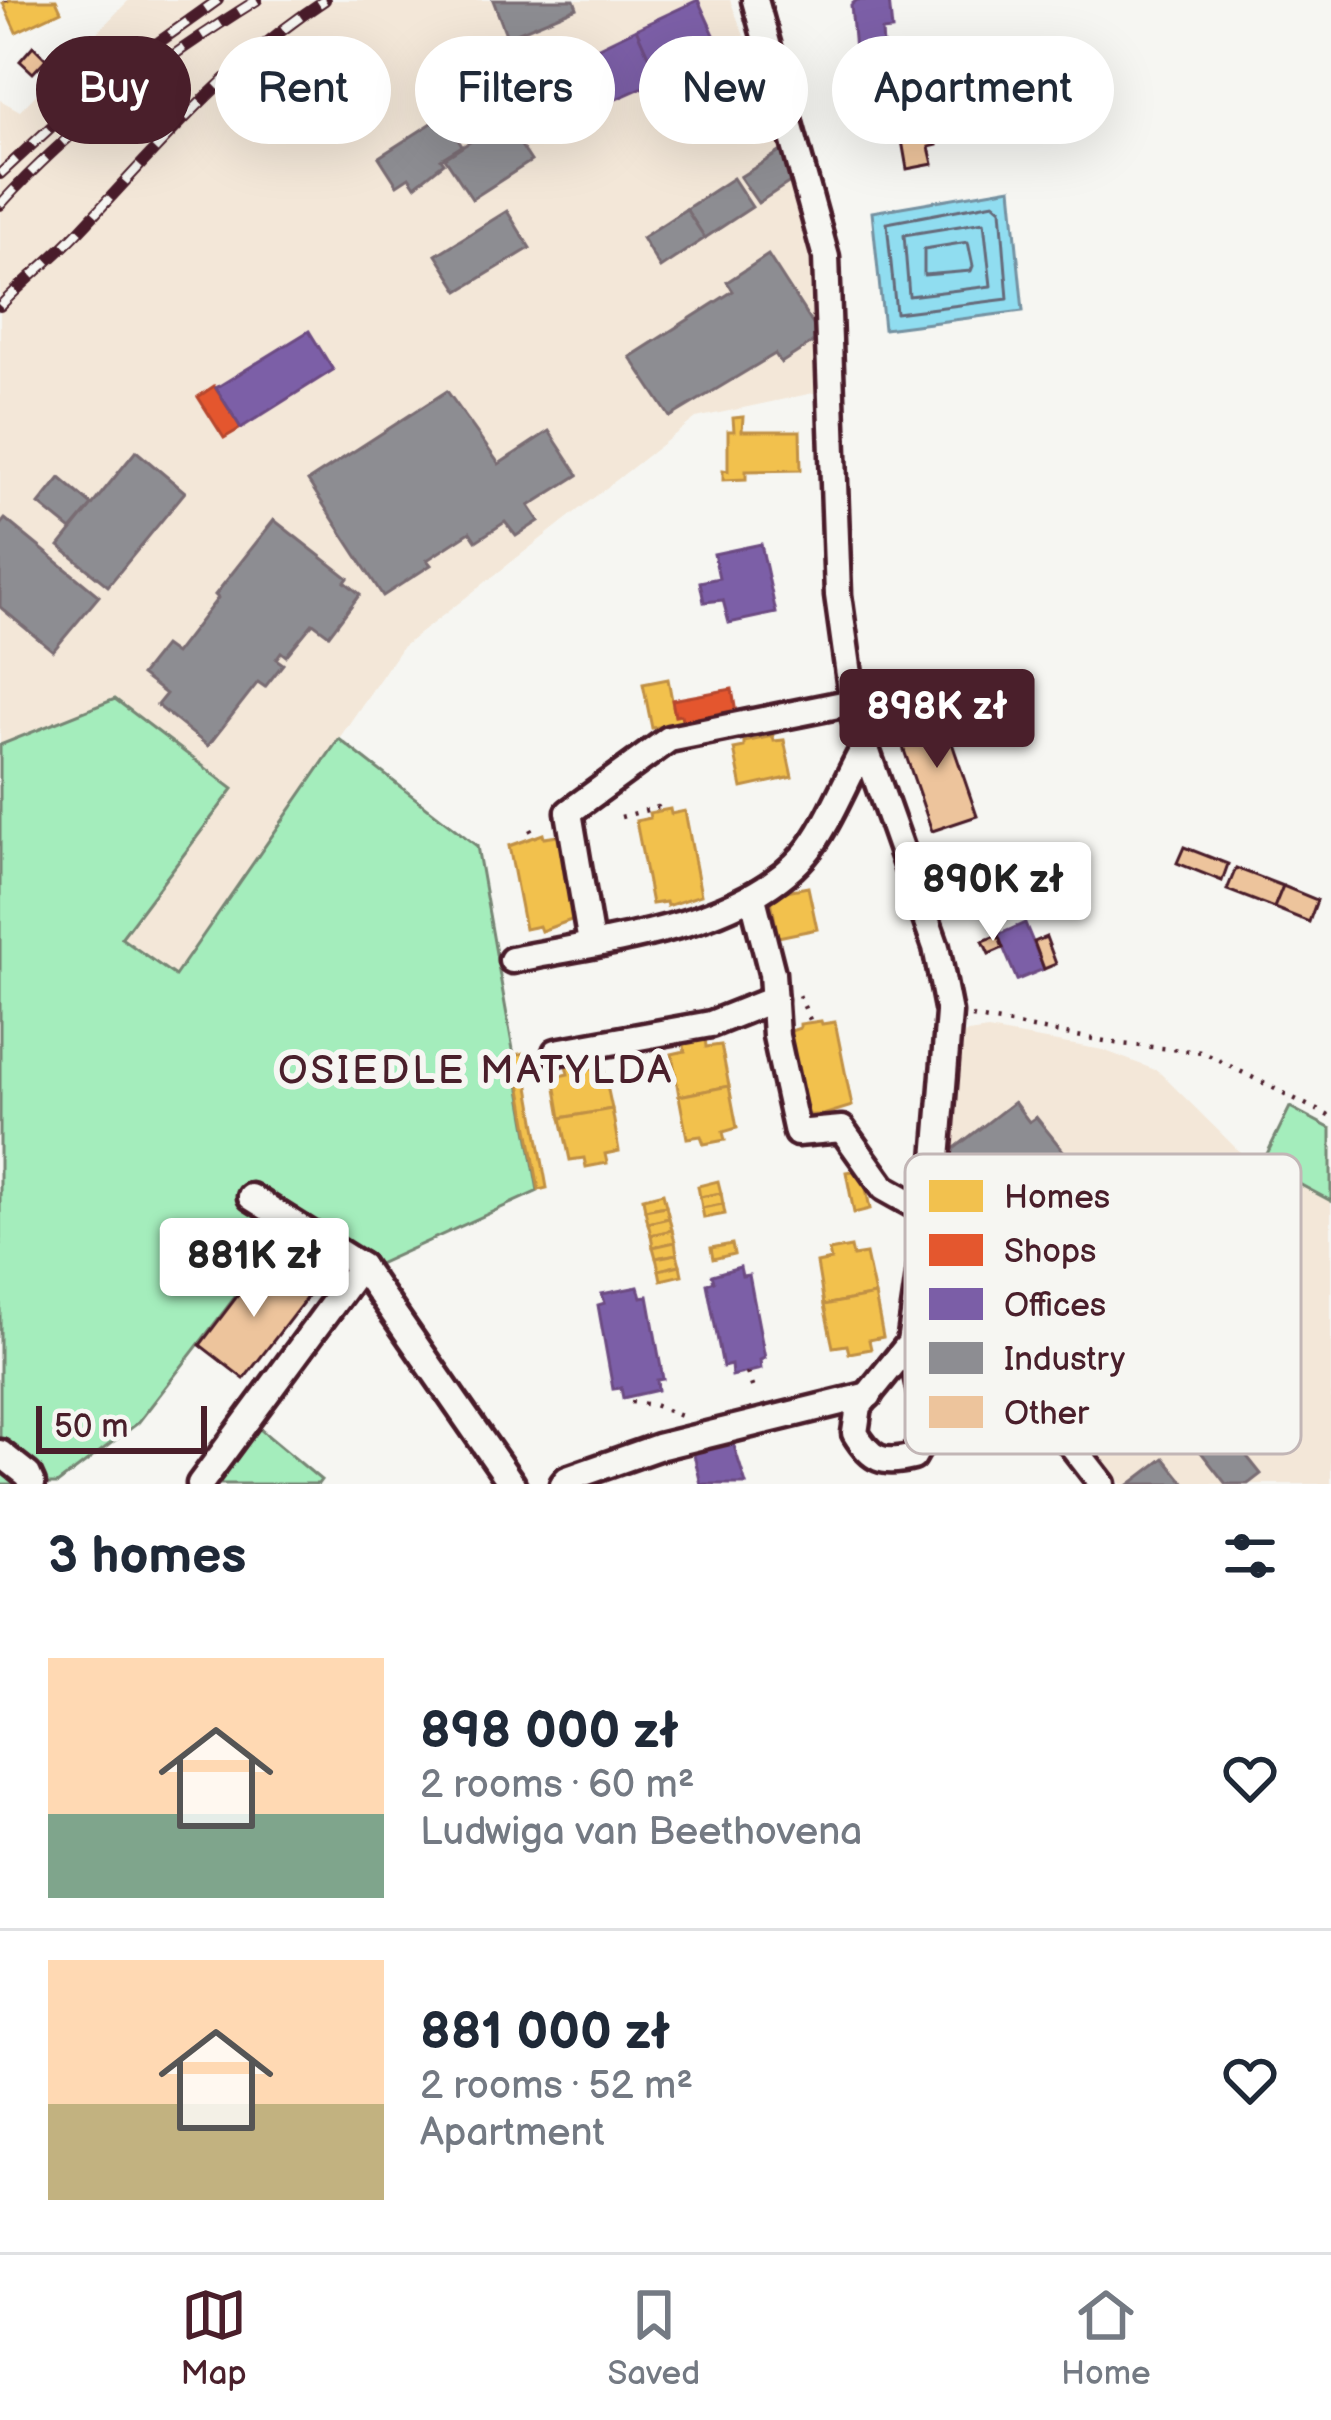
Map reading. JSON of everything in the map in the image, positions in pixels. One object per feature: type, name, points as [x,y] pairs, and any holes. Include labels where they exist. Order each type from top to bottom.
[{"type":"street","points":[[755,0],[826,256],[838,596],[853,702],[864,748],[935,947],[949,1013],[935,1154]]},
{"type":"street","points":[[591,943],[569,812],[669,739],[853,702]]},
{"type":"street","points":[[512,959],[703,918],[753,898],[806,853],[864,748]]},
{"type":"street","points":[[753,898],[772,973],[776,1036],[797,1132],[842,1129],[884,1188],[905,1200]]},
{"type":"street","points":[[556,1052],[711,1024],[774,999]]},
{"type":"street","points":[[250,1197],[361,1266],[512,1484]]},
{"type":"street","points":[[200,1484],[361,1266]]},
{"type":"street","points":[[905,1349],[860,1406],[855,1433],[868,1456],[890,1463],[914,1454]]},
{"type":"street","points":[[563,1484],[658,1447],[869,1395]]},
{"type":"street","points":[[0,1453],[28,1475],[32,1484]]},
{"type":"street","points":[[1079,1454],[1102,1484]]},
{"type":"path","points":[[621,818],[658,807],[659,812]]},
{"type":"path","points":[[949,1013],[1121,1044],[1202,1052],[1331,1117]]},
{"type":"path","points":[[747,1372],[753,1389]]},
{"type":"shaded area","points":[[129,0],[730,0],[744,36],[639,36],[639,144],[786,144],[799,177],[823,337],[818,392],[696,418],[401,648],[176,976],[120,938],[233,788],[115,699],[0,745],[0,100],[20,111],[36,95],[36,144],[191,144],[191,36],[94,36]]},
{"type":"shaded area","points":[[988,1030],[1103,1050],[1158,1071],[1242,1154],[952,1154],[961,1034]]},
{"type":"shaded area","points":[[1301,1185],[1331,1201],[1331,1484],[1121,1484],[1100,1454],[1301,1454]]},
{"type":"green space","points":[[115,699],[233,789],[121,938],[175,976],[339,739],[477,846],[538,1191],[308,1296],[262,1262],[138,1423],[57,1484],[0,1484],[0,745]]},
{"type":"green space","points":[[1290,1107],[1331,1129],[1331,1201],[1301,1185],[1301,1154],[1267,1154]]},
{"type":"green space","points":[[242,1414],[321,1480],[318,1484],[191,1484]]},
{"type":"water","points":[[1011,188],[1023,311],[884,329],[872,212]]},
{"type":"building: Homes","points":[[56,0],[61,11],[16,32],[3,3]]},
{"type":"building: Homes","points":[[743,417],[742,431],[800,431],[801,470],[746,471],[746,479],[723,480],[723,470],[728,471],[728,431],[734,431],[733,418]]},
{"type":"building: Homes","points":[[668,679],[675,716],[681,715],[683,723],[652,728],[643,684]]},
{"type":"building: Homes","points":[[773,736],[774,741],[784,740],[792,777],[742,788],[734,749]]},
{"type":"building: Homes","points":[[670,809],[671,814],[685,811],[701,895],[667,906],[666,902],[652,904],[636,821]]},
{"type":"building: Homes","points":[[543,834],[544,838],[558,836],[574,919],[541,931],[539,926],[525,929],[509,846]]},
{"type":"building: Homes","points":[[808,887],[817,929],[778,937],[770,894]]},
{"type":"building: Homes","points":[[835,1022],[852,1106],[804,1115],[788,1032],[800,1024]]},
{"type":"building: Homes","points":[[705,1038],[706,1047],[721,1045],[729,1086],[679,1096],[672,1054],[685,1051],[683,1042]]},
{"type":"building: Homes","points":[[523,1053],[547,1188],[539,1190],[515,1055]]},
{"type":"building: Homes","points":[[588,1060],[590,1069],[603,1067],[612,1109],[561,1118],[554,1077],[568,1074],[566,1065]]},
{"type":"building: Homes","points":[[729,1086],[737,1128],[723,1132],[725,1140],[704,1144],[701,1136],[687,1138],[679,1096]]},
{"type":"building: Homes","points":[[612,1109],[619,1151],[605,1154],[607,1163],[586,1167],[584,1158],[570,1160],[561,1118]]},
{"type":"building: Homes","points":[[862,1169],[870,1209],[854,1213],[846,1172]]},
{"type":"building: Homes","points":[[718,1181],[721,1193],[700,1197],[698,1186]]},
{"type":"building: Homes","points":[[663,1193],[666,1206],[645,1210],[643,1198]]},
{"type":"building: Homes","points":[[721,1193],[723,1204],[702,1208],[700,1197]]},
{"type":"building: Homes","points":[[723,1204],[725,1214],[704,1218],[702,1208]]},
{"type":"building: Homes","points":[[666,1206],[669,1218],[648,1223],[645,1210]]},
{"type":"building: Homes","points":[[669,1218],[672,1230],[651,1235],[648,1223]]},
{"type":"building: Homes","points":[[672,1230],[675,1242],[653,1247],[651,1235]]},
{"type":"building: Homes","points":[[675,1242],[677,1254],[656,1258],[653,1247]]},
{"type":"building: Homes","points":[[732,1244],[734,1254],[713,1259],[711,1248]]},
{"type":"building: Homes","points":[[851,1247],[853,1256],[866,1254],[875,1295],[824,1305],[817,1263],[831,1260],[829,1251]]},
{"type":"building: Homes","points":[[677,1254],[680,1265],[659,1270],[656,1258]]},
{"type":"building: Homes","points":[[680,1265],[682,1275],[661,1280],[659,1270]]},
{"type":"building: Homes","points":[[875,1295],[883,1337],[869,1340],[871,1349],[849,1353],[847,1345],[833,1347],[824,1305]]},
{"type":"building: Shops","points":[[214,386],[241,428],[224,438],[198,397]]},
{"type":"building: Shops","points":[[732,689],[736,713],[683,723],[681,715],[675,716],[672,700]]},
{"type":"building: Offices","points":[[698,0],[715,36],[639,36],[636,29]]},
{"type":"building: Offices","points":[[857,0],[889,0],[892,30],[882,31],[882,36],[854,36],[851,5]]},
{"type":"building: Offices","points":[[636,29],[639,36],[639,89],[615,100],[615,39]]},
{"type":"building: Offices","points":[[309,331],[333,370],[241,428],[216,388]]},
{"type":"building: Offices","points":[[761,544],[776,613],[729,623],[723,600],[704,602],[700,582],[719,578],[714,554]]},
{"type":"building: Offices","points":[[1025,923],[1044,969],[1017,980],[998,935]]},
{"type":"building: Offices","points":[[740,1267],[742,1276],[749,1275],[765,1358],[760,1360],[761,1369],[732,1376],[731,1365],[723,1367],[707,1284],[714,1281],[712,1275]]},
{"type":"building: Offices","points":[[638,1287],[641,1297],[648,1296],[663,1379],[657,1380],[658,1390],[623,1398],[621,1388],[613,1389],[598,1305],[605,1303],[602,1294]]},
{"type":"building: Offices","points":[[733,1443],[746,1484],[701,1484],[693,1451]]},
{"type":"building: Industry","points":[[493,0],[574,0],[577,8],[507,36]]},
{"type":"building: Industry","points":[[415,134],[415,144],[462,146],[441,159],[444,163],[415,186],[409,177],[397,185],[379,157]]},
{"type":"building: Industry","points":[[467,144],[520,144],[531,161],[472,199],[445,158]]},
{"type":"building: Industry","points":[[783,150],[796,178],[758,203],[740,177]]},
{"type":"building: Industry","points":[[733,178],[752,207],[705,238],[686,209]]},
{"type":"building: Industry","points":[[686,209],[705,238],[660,268],[642,238]]},
{"type":"building: Industry","points":[[507,211],[530,248],[459,291],[436,255]]},
{"type":"building: Industry","points":[[768,255],[821,337],[781,363],[775,354],[670,417],[630,357],[733,291],[727,282]]},
{"type":"building: Industry","points":[[447,391],[499,464],[549,431],[578,475],[529,506],[539,521],[516,536],[505,522],[476,541],[470,532],[383,596],[308,481]]},
{"type":"building: Industry","points":[[136,451],[185,492],[108,586],[59,546]]},
{"type":"building: Industry","points":[[60,478],[92,505],[71,530],[39,504]]},
{"type":"building: Industry","points":[[5,519],[99,596],[53,651],[0,607],[0,525]]},
{"type":"building: Industry","points":[[274,520],[348,578],[345,582],[360,594],[329,635],[313,623],[286,656],[281,652],[276,659],[283,664],[265,687],[258,682],[208,746],[157,705],[166,694],[141,675],[164,646],[175,654]]},
{"type":"building: Industry","points":[[1014,1102],[1029,1122],[1036,1117],[1066,1154],[947,1154]]},
{"type":"building: Industry","points":[[1202,1454],[1245,1454],[1261,1474],[1248,1484],[1226,1484]]},
{"type":"building: Industry","points":[[1164,1458],[1185,1484],[1130,1484]]},
{"type":"building: Other","points":[[33,46],[36,49],[33,73],[20,61]]},
{"type":"building: Other","points":[[903,144],[937,144],[929,147],[933,164],[907,169]]},
{"type":"building: Other","points":[[941,711],[977,816],[932,831],[896,727]]},
{"type":"building: Other","points":[[1184,847],[1228,864],[1222,881],[1177,863]]},
{"type":"building: Other","points":[[1236,868],[1283,886],[1274,908],[1227,890]]},
{"type":"building: Other","points":[[1283,886],[1317,900],[1309,922],[1274,908]]},
{"type":"building: Other","points":[[998,935],[1003,948],[989,954],[983,941]]},
{"type":"building: Other","points":[[1046,937],[1056,964],[1044,969],[1034,942]]},
{"type":"building: Other","points":[[263,1262],[308,1296],[244,1379],[200,1345]]},
{"type":"railway","points":[[0,174],[89,92],[218,0]]},
{"type":"railway","points":[[0,205],[121,94],[257,0]]},
{"type":"railway","points":[[0,306],[226,78],[325,0]]},
{"type":"district","name":"OSIEDLE MATYLDA","points":[[476,1071]]}]
